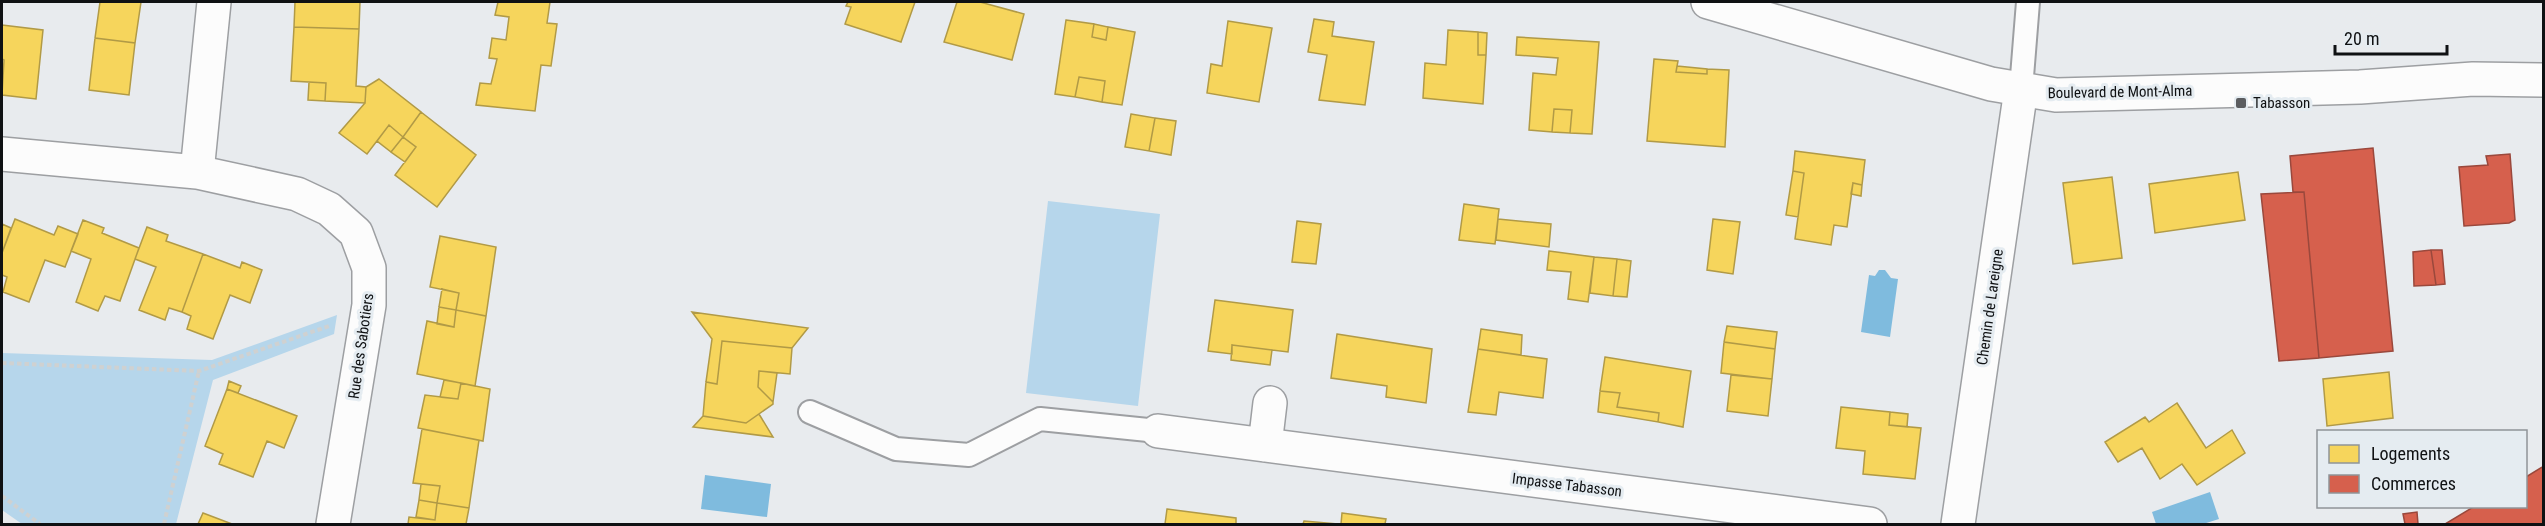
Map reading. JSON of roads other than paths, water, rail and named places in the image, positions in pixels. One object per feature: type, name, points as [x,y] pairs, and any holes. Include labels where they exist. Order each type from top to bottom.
[{"type":"street","points":[[197,172],[214,2]]},
{"type":"street","name":"Boulevard de Mont-Alma","points":[[1708,2],[1991,84],[2056,94],[2360,87],[2473,79],[2544,80]]},
{"type":"street","name":"Boulevard de Mont-Alma","points":[[2473,79],[2544,61]]},
{"type":"street","name":"Chemin de Lareigne","points":[[1958,525],[2021,89]]},
{"type":"street","name":"Rue des Sabotiers","points":[[2,154],[197,172],[297,194],[329,209],[356,233],[369,268],[368,313],[333,525]]},
{"type":"street","points":[[1265,445],[1270,403]]},
{"type":"street","name":"Impasse Tabasson","points":[[1158,431],[1870,525]]},
{"type":"lane","points":[[2021,89],[2028,2]]},
{"type":"lane","points":[[810,412],[896,449],[969,455],[1040,419],[1158,431]]},
{"type":"water","points":[[1879,270],[1885,270],[1891,278],[1898,279],[1890,337],[1861,332],[1869,275],[1875,276]]},
{"type":"water","points":[[705,475],[771,484],[767,517],[701,509]]},
{"type":"water","points":[[2210,492],[2219,519],[2203,524],[2156,524],[2152,512]]},
{"type":"place","name":"Tabasson","points":[[2241,103]]}]
